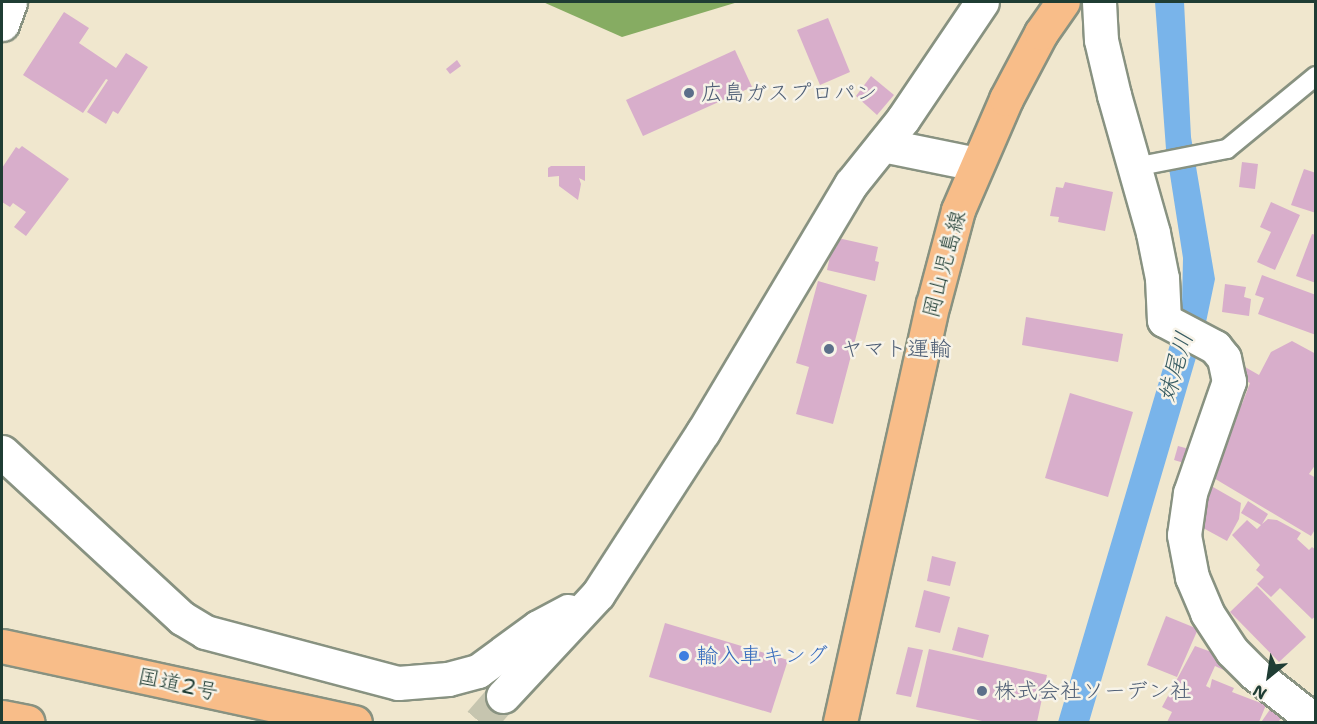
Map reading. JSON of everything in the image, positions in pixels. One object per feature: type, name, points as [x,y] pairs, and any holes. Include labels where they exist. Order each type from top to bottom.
[{"type":"main road","name":"岡山児島線","points":[[840,723],[933,304],[958,210],[976,164],[1011,90],[1041,33],[1063,2]]},
{"type":"main road","name":"国道2号","points":[[2,646],[355,723]]},
{"type":"main road","points":[[2,717],[28,723]]},
{"type":"street","points":[[2,24],[10,2]]},
{"type":"street","points":[[503,696],[598,594],[702,432],[851,184],[883,145],[982,2]]},
{"type":"street","points":[[1099,2],[1101,40],[1143,166],[1162,278],[1164,320],[1172,326],[1203,339],[1224,358],[1229,381],[1190,493],[1184,535],[1192,577],[1207,614],[1232,651],[1254,673],[1316,722]]},
{"type":"street","points":[[883,145],[976,164]]},
{"type":"street","points":[[2,452],[182,618],[205,632],[398,683],[448,679],[478,671],[538,627],[598,594]]},
{"type":"lane","points":[[1143,166],[1227,149],[1316,76]]},
{"type":"green space","points":[[543,2],[738,2],[622,37]]},
{"type":"water","name":"妹尾川","points":[[1155,2],[1184,2],[1191,137],[1215,279],[1205,327],[1089,722],[1058,722],[1182,304],[1183,258],[1166,149]]},
{"type":"building","points":[[64,12],[89,28],[79,43],[116,68],[126,53],[148,67],[118,114],[113,111],[106,124],[87,112],[108,80],[106,79],[83,113],[23,75]]},
{"type":"building","points":[[828,18],[850,72],[820,85],[797,30]]},
{"type":"building","points":[[735,50],[752,87],[643,136],[626,100]]},
{"type":"building","points":[[457,60],[461,66],[450,74],[446,69]]},
{"type":"building","points":[[871,76],[894,95],[877,115],[856,96]]},
{"type":"building","points":[[22,146],[69,179],[26,236],[14,227],[26,212],[13,203],[10,207],[2,202],[2,168],[16,147],[19,149]]},
{"type":"building","points":[[1242,162],[1258,164],[1255,189],[1239,187]]},
{"type":"building","points":[[551,166],[585,166],[585,181],[579,178],[581,184],[578,200],[559,186],[559,176],[548,177],[548,168]]},
{"type":"building","points":[[1304,169],[1316,173],[1316,213],[1291,205]]},
{"type":"building","points":[[1065,182],[1113,192],[1105,231],[1058,222],[1059,217],[1050,216],[1056,187],[1063,188]]},
{"type":"building","points":[[1271,202],[1300,215],[1275,270],[1257,262],[1271,232],[1260,227]]},
{"type":"building","points":[[1312,234],[1316,235],[1316,283],[1296,276]]},
{"type":"building","points":[[838,238],[878,247],[875,261],[879,262],[875,281],[827,270],[832,247],[836,248]]},
{"type":"building","points":[[1262,275],[1316,295],[1316,335],[1258,314],[1264,298],[1255,295]]},
{"type":"building","points":[[818,281],[867,295],[833,424],[796,414],[809,367],[796,363]]},
{"type":"building","points":[[1225,284],[1246,287],[1244,297],[1251,299],[1249,316],[1222,312]]},
{"type":"building","points":[[1026,317],[1123,334],[1118,362],[1022,345]]},
{"type":"building","points":[[1292,341],[1316,354],[1316,464],[1309,474],[1316,478],[1316,528],[1311,536],[1207,474],[1228,438],[1221,434],[1235,401],[1242,404],[1250,383],[1240,378],[1245,367],[1259,375],[1271,352]]},
{"type":"building","points":[[1070,393],[1133,412],[1108,497],[1045,478]]},
{"type":"building","points":[[1178,446],[1189,449],[1184,463],[1174,460]]},
{"type":"building","points":[[1206,483],[1241,503],[1239,519],[1227,541],[1192,522]]},
{"type":"building","points":[[1248,501],[1268,514],[1262,524],[1268,519],[1277,520],[1301,533],[1297,539],[1309,550],[1312,547],[1316,550],[1316,616],[1312,619],[1280,588],[1271,597],[1257,584],[1264,577],[1256,570],[1260,565],[1232,535],[1247,520],[1257,529],[1261,525],[1241,513]]},
{"type":"building","points":[[932,556],[956,562],[950,586],[927,581]]},
{"type":"building","points":[[1257,586],[1306,637],[1279,662],[1230,612]]},
{"type":"building","points":[[924,590],[950,597],[940,633],[915,627]]},
{"type":"building","points":[[1166,616],[1198,629],[1177,677],[1147,665]]},
{"type":"building","points":[[665,623],[788,660],[771,713],[649,677]]},
{"type":"building","points":[[958,627],[989,635],[983,658],[952,650]]},
{"type":"building","points":[[1195,646],[1236,661],[1230,673],[1215,666],[1206,686],[1210,688],[1212,679],[1234,688],[1232,692],[1266,705],[1259,722],[1167,722],[1172,712],[1162,707]]},
{"type":"building","points":[[908,647],[923,650],[911,697],[896,694]]},
{"type":"building","points":[[929,649],[1047,675],[1037,722],[987,722],[916,707]]},
{"type":"building","points":[[1275,702],[1288,710],[1278,722],[1262,721]]},
{"type":"tunnel","points":[[480,722],[503,696]]},
{"type":"place","name":"広島ガスプロパン","points":[[689,93]]},
{"type":"place","name":"ヤマト運輸","points":[[829,349]]},
{"type":"place","name":"輸入車キング","points":[[684,656]]},
{"type":"place","name":"株式会社ソーデン社","points":[[982,691]]}]
